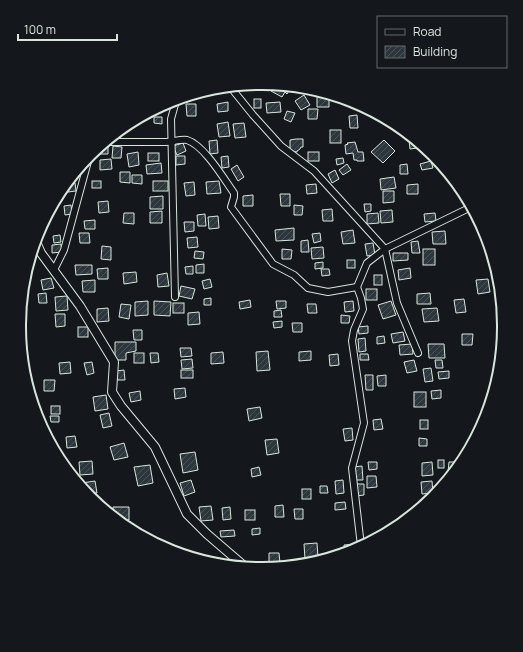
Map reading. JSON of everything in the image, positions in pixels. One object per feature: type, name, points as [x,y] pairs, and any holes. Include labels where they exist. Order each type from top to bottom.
[{"type":"main road","points":[[37,252],[54,270],[80,306],[114,362],[112,392],[121,406],[155,447],[187,514],[237,560]]},
{"type":"street","points":[[235,92],[253,115],[282,146],[314,171],[385,249],[397,303],[418,352]]},
{"type":"street","points":[[174,107],[171,119],[171,142],[175,297]]},
{"type":"street","points":[[114,142],[171,142],[187,140],[206,155],[217,168],[234,193],[231,207],[273,264],[294,275],[308,288],[328,292],[357,288]]},
{"type":"street","points":[[54,270],[64,250],[86,169]]},
{"type":"street","points":[[360,540],[352,468],[364,423],[352,341],[354,330],[363,309],[357,288],[367,264],[385,249],[466,210]]},
{"type":"building","points":[[271,91],[277,91],[285,92],[282,97]]},
{"type":"building","points":[[304,95],[310,105],[301,110],[295,101]]},
{"type":"building","points":[[317,98],[329,101],[329,107],[317,107]]},
{"type":"building","points":[[254,99],[261,99],[261,108],[254,108]]},
{"type":"building","points":[[228,102],[228,111],[218,112],[217,104]]},
{"type":"building","points":[[280,102],[281,112],[267,113],[266,103]]},
{"type":"building","points":[[186,104],[196,104],[196,116],[187,116]]},
{"type":"building","points":[[308,109],[318,109],[317,119],[308,119]]},
{"type":"building","points":[[287,111],[295,113],[291,122],[284,119]]},
{"type":"building","points":[[357,115],[358,128],[350,128],[349,116]]},
{"type":"building","points":[[154,117],[162,117],[162,124],[154,123]]},
{"type":"building","points":[[228,122],[230,136],[219,137],[217,124]]},
{"type":"building","points":[[244,123],[246,137],[235,138],[233,124]]},
{"type":"building","points":[[330,130],[341,130],[341,143],[330,143]]},
{"type":"building","points":[[303,139],[303,147],[301,147],[297,152],[290,151],[290,140]]},
{"type":"building","points":[[217,140],[218,153],[210,154],[209,141]]},
{"type":"building","points":[[384,140],[395,151],[383,163],[371,152]]},
{"type":"building","points":[[355,142],[358,152],[363,152],[364,161],[354,160],[353,153],[346,154],[345,145],[348,144],[347,143]]},
{"type":"building","points":[[183,143],[186,151],[177,155],[173,146]]},
{"type":"building","points":[[409,143],[416,148],[410,149]]},
{"type":"building","points":[[113,146],[122,147],[121,158],[112,158]]},
{"type":"building","points":[[108,147],[108,154],[100,154]]},
{"type":"building","points":[[138,152],[139,165],[129,167],[127,154]]},
{"type":"building","points":[[308,152],[319,152],[319,161],[308,161]]},
{"type":"building","points":[[148,153],[159,153],[159,161],[148,161]]},
{"type":"building","points":[[176,156],[185,156],[185,164],[176,165]]},
{"type":"building","points":[[228,156],[229,167],[222,168],[221,157]]},
{"type":"building","points":[[343,158],[344,163],[337,165],[336,159]]},
{"type":"building","points":[[111,159],[112,169],[100,170],[100,160]]},
{"type":"building","points":[[430,161],[433,168],[422,170],[420,164]]},
{"type":"building","points":[[161,163],[162,173],[147,174],[146,165]]},
{"type":"building","points":[[347,164],[351,170],[343,175],[339,170]]},
{"type":"building","points":[[407,164],[408,174],[400,174],[400,165]]},
{"type":"building","points":[[237,165],[244,177],[238,181],[231,169]]},
{"type":"building","points":[[335,170],[339,179],[332,183],[328,174]]},
{"type":"building","points":[[120,172],[130,172],[130,183],[120,182]]},
{"type":"building","points":[[132,175],[142,175],[142,184],[132,183]]},
{"type":"building","points":[[394,177],[396,188],[381,190],[380,179]]},
{"type":"building","points":[[92,181],[101,181],[101,188],[92,188]]},
{"type":"building","points":[[153,181],[168,181],[168,191],[153,191]]},
{"type":"building","points":[[219,181],[221,193],[207,194],[206,182]]},
{"type":"building","points":[[194,182],[195,195],[186,196],[184,183]]},
{"type":"building","points":[[75,183],[76,191],[68,192]]},
{"type":"building","points":[[316,184],[317,193],[307,194],[306,185]]},
{"type":"building","points":[[418,184],[418,194],[407,194],[407,185]]},
{"type":"building","points":[[383,191],[394,191],[394,202],[383,203]]},
{"type":"building","points":[[280,194],[290,194],[290,206],[281,206]]},
{"type":"building","points":[[253,195],[253,206],[243,206],[243,196]]},
{"type":"building","points":[[163,196],[163,209],[150,209],[150,197]]},
{"type":"building","points":[[108,201],[109,212],[99,213],[98,202]]},
{"type":"building","points":[[364,204],[371,204],[371,211],[365,212]]},
{"type":"building","points":[[71,205],[72,214],[65,215],[64,206]]},
{"type":"building","points":[[294,205],[303,206],[302,215],[294,215]]},
{"type":"building","points":[[332,209],[333,221],[323,221],[322,210]]},
{"type":"building","points":[[392,210],[393,222],[381,223],[380,211]]},
{"type":"building","points":[[162,211],[162,223],[150,223],[150,212]]},
{"type":"building","points":[[124,213],[134,213],[134,224],[123,223]]},
{"type":"building","points":[[378,213],[379,223],[367,224],[367,214]]},
{"type":"building","points":[[435,213],[436,221],[425,222],[424,214]]},
{"type":"building","points":[[205,214],[206,226],[198,226],[197,215]]},
{"type":"building","points":[[218,216],[219,228],[209,229],[208,217]]},
{"type":"building","points":[[95,220],[95,229],[85,229],[84,221]]},
{"type":"building","points":[[184,222],[194,222],[194,231],[185,232]]},
{"type":"building","points":[[294,228],[294,240],[276,241],[275,230]]},
{"type":"building","points":[[353,230],[355,243],[343,244],[341,232]]},
{"type":"building","points":[[445,231],[446,244],[433,244],[432,232]]},
{"type":"building","points":[[79,233],[89,233],[90,243],[80,243]]},
{"type":"building","points":[[320,233],[321,241],[314,243],[312,234]]},
{"type":"building","points":[[60,235],[61,242],[54,243],[53,236]]},
{"type":"building","points":[[197,237],[198,247],[188,248],[187,238]]},
{"type":"building","points":[[308,240],[309,252],[301,252],[301,241]]},
{"type":"building","points":[[418,241],[420,253],[412,253],[411,242]]},
{"type":"building","points":[[373,243],[375,255],[367,256],[365,244]]},
{"type":"building","points":[[61,244],[62,252],[52,253],[52,245]]},
{"type":"building","points":[[102,246],[111,247],[111,260],[101,259]]},
{"type":"building","points":[[323,247],[324,258],[312,259],[311,248]]},
{"type":"building","points":[[282,249],[292,250],[291,259],[282,259]]},
{"type":"building","points":[[423,249],[435,249],[435,265],[423,265]]},
{"type":"building","points":[[195,251],[204,252],[203,259],[194,258]]},
{"type":"building","points":[[393,253],[408,253],[408,260],[393,261]]},
{"type":"building","points":[[347,260],[355,260],[355,268],[347,268]]},
{"type":"building","points":[[323,262],[323,268],[315,269],[315,263]]},
{"type":"building","points":[[204,264],[204,273],[196,273],[196,265]]},
{"type":"building","points":[[75,265],[92,265],[92,274],[76,275]]},
{"type":"building","points":[[193,266],[193,274],[186,274],[185,267]]},
{"type":"building","points":[[108,268],[108,279],[98,279],[97,269]]},
{"type":"building","points":[[410,268],[411,278],[399,280],[398,270]]},
{"type":"building","points":[[321,269],[329,269],[330,275],[322,276]]},
{"type":"building","points":[[136,272],[137,282],[124,284],[123,273]]},
{"type":"building","points":[[167,273],[169,286],[158,287],[157,275]]},
{"type":"building","points":[[374,275],[382,275],[382,285],[374,285]]},
{"type":"building","points":[[51,278],[54,288],[43,290],[41,280]]},
{"type":"building","points":[[210,279],[212,287],[204,289],[202,281]]},
{"type":"building","points":[[488,279],[490,292],[478,294],[476,280]]},
{"type":"building","points":[[95,280],[95,292],[83,292],[82,281]]},
{"type":"building","points":[[181,286],[195,289],[192,299],[179,296]]},
{"type":"building","points":[[366,289],[377,289],[377,300],[366,300]]},
{"type":"building","points":[[46,293],[47,303],[39,303],[38,294]]},
{"type":"building","points":[[430,293],[431,304],[417,304],[417,294]]},
{"type":"building","points":[[67,296],[68,310],[56,311],[55,297]]},
{"type":"building","points":[[211,298],[211,305],[204,305],[204,299]]},
{"type":"building","points":[[464,299],[466,312],[456,313],[454,300]]},
{"type":"building","points":[[250,300],[251,307],[240,309],[239,302]]},
{"type":"building","points":[[148,301],[148,315],[135,316],[135,302]]},
{"type":"building","points":[[154,301],[171,302],[170,316],[154,315]]},
{"type":"building","points":[[276,301],[286,301],[286,308],[277,309]]},
{"type":"building","points":[[353,301],[354,311],[345,312],[344,302]]},
{"type":"building","points":[[391,301],[396,315],[383,319],[378,305]]},
{"type":"building","points":[[173,303],[184,303],[184,313],[173,313]]},
{"type":"building","points":[[121,304],[131,305],[129,319],[119,317]]},
{"type":"building","points":[[307,304],[316,304],[317,313],[308,313]]},
{"type":"building","points":[[108,308],[109,321],[97,322],[97,309]]},
{"type":"building","points":[[437,308],[439,321],[424,322],[422,309]]},
{"type":"building","points":[[281,310],[282,317],[274,317],[274,311]]},
{"type":"building","points":[[199,312],[200,324],[188,325],[188,313]]},
{"type":"building","points":[[55,314],[65,314],[65,326],[56,327]]},
{"type":"building","points":[[341,315],[350,316],[349,323],[341,323]]},
{"type":"building","points":[[282,321],[282,327],[274,328],[273,322]]},
{"type":"building","points":[[292,323],[302,323],[302,332],[293,332]]},
{"type":"building","points":[[368,326],[368,333],[359,334],[358,327]]},
{"type":"building","points":[[78,327],[88,327],[88,337],[78,337]]},
{"type":"building","points":[[133,330],[142,330],[142,340],[134,340]]},
{"type":"building","points":[[403,332],[405,341],[393,343],[391,334]]},
{"type":"building","points":[[462,334],[473,334],[472,345],[462,345]]},
{"type":"building","points":[[384,336],[385,343],[377,344],[377,337]]},
{"type":"building","points":[[365,338],[366,351],[359,352],[358,339]]},
{"type":"building","points":[[115,342],[136,342],[136,351],[126,353],[126,360],[115,360]]},
{"type":"building","points":[[412,344],[413,354],[400,355],[399,345]]},
{"type":"building","points":[[428,344],[444,344],[445,358],[429,358]]},
{"type":"building","points":[[180,348],[191,348],[192,356],[181,357]]},
{"type":"building","points":[[268,351],[270,370],[257,371],[256,352]]},
{"type":"building","points":[[311,351],[311,360],[299,361],[299,352]]},
{"type":"building","points":[[223,352],[224,363],[211,364],[211,353]]},
{"type":"building","points":[[134,353],[144,353],[144,363],[134,363]]},
{"type":"building","points":[[150,353],[158,353],[159,362],[151,363]]},
{"type":"building","points":[[338,354],[339,365],[330,366],[329,355]]},
{"type":"building","points":[[360,354],[368,354],[369,360],[360,360]]},
{"type":"building","points":[[192,359],[193,368],[182,369],[181,360]]},
{"type":"building","points":[[414,360],[417,371],[407,373],[404,362]]},
{"type":"building","points":[[435,360],[442,360],[443,368],[436,368]]},
{"type":"building","points":[[70,362],[71,373],[60,374],[59,363]]},
{"type":"building","points":[[92,362],[94,373],[87,375],[84,363]]},
{"type":"building","points":[[431,368],[433,381],[425,382],[423,369]]},
{"type":"building","points":[[124,370],[125,380],[117,380],[116,371]]},
{"type":"building","points":[[181,370],[193,370],[193,378],[181,378]]},
{"type":"building","points":[[449,371],[449,378],[439,379],[438,372]]},
{"type":"building","points":[[365,375],[373,375],[373,390],[366,390]]},
{"type":"building","points":[[386,375],[386,386],[378,386],[377,376]]},
{"type":"building","points":[[44,380],[55,380],[54,391],[44,391]]},
{"type":"building","points":[[185,388],[186,397],[175,399],[174,389]]},
{"type":"building","points":[[441,390],[441,398],[432,399],[431,391]]},
{"type":"building","points":[[140,391],[141,400],[131,402],[129,393]]},
{"type":"building","points":[[414,392],[426,392],[426,407],[414,407]]},
{"type":"building","points":[[106,395],[108,409],[95,411],[93,397]]},
{"type":"building","points":[[51,406],[60,406],[60,414],[51,414]]},
{"type":"building","points":[[260,407],[262,418],[249,421],[247,409]]},
{"type":"building","points":[[109,413],[112,426],[103,428],[100,415]]},
{"type":"building","points":[[50,416],[59,416],[59,422],[51,422]]},
{"type":"building","points":[[381,419],[383,429],[374,430],[373,420]]},
{"type":"building","points":[[420,420],[428,420],[428,429],[420,429]]},
{"type":"building","points":[[352,428],[353,440],[345,441],[343,429]]},
{"type":"building","points":[[75,436],[77,447],[67,448],[66,437]]},
{"type":"building","points":[[419,438],[427,439],[427,446],[419,446]]},
{"type":"building","points":[[277,439],[279,453],[267,455],[265,440]]},
{"type":"building","points":[[124,443],[128,457],[114,460],[110,447]]},
{"type":"building","points":[[195,452],[198,470],[183,473],[180,454]]},
{"type":"building","points":[[438,460],[444,460],[444,468],[438,468]]},
{"type":"building","points":[[92,461],[93,474],[80,475],[79,462]]},
{"type":"building","points":[[368,462],[377,462],[377,469],[369,470]]},
{"type":"building","points":[[432,462],[433,475],[422,476],[422,463]]},
{"type":"building","points":[[449,462],[453,462],[448,469]]},
{"type":"building","points":[[150,465],[153,483],[138,486],[134,467]]},
{"type":"building","points":[[362,466],[363,480],[354,480],[353,467]]},
{"type":"building","points":[[259,467],[261,475],[252,477],[251,469]]},
{"type":"building","points":[[367,476],[376,476],[377,487],[367,488]]},
{"type":"building","points":[[191,480],[195,492],[184,496],[180,483]]},
{"type":"building","points":[[343,480],[344,493],[336,494],[335,481]]},
{"type":"building","points":[[95,481],[97,493],[95,493],[85,482]]},
{"type":"building","points":[[432,481],[433,488],[427,494],[422,494],[421,482]]},
{"type":"building","points":[[356,484],[364,484],[364,495],[356,496]]},
{"type":"building","points":[[320,486],[327,486],[328,493],[320,493]]},
{"type":"building","points":[[302,489],[311,489],[311,499],[302,499]]},
{"type":"building","points":[[345,502],[346,509],[335,510],[335,503]]},
{"type":"building","points":[[283,505],[284,517],[275,517],[275,506]]},
{"type":"building","points":[[211,506],[213,520],[201,521],[199,507]]},
{"type":"building","points":[[113,507],[129,507],[129,520],[118,513]]},
{"type":"building","points":[[230,507],[231,519],[223,520],[222,508]]},
{"type":"building","points":[[294,509],[303,509],[303,519],[295,519]]},
{"type":"building","points":[[245,510],[255,510],[255,520],[245,520]]},
{"type":"building","points":[[260,528],[260,534],[252,535],[252,529]]},
{"type":"building","points":[[234,530],[235,536],[221,537],[220,531]]},
{"type":"building","points":[[317,543],[318,554],[305,557],[304,544]]},
{"type":"building","points":[[269,553],[279,553],[280,561],[269,562]]}]
